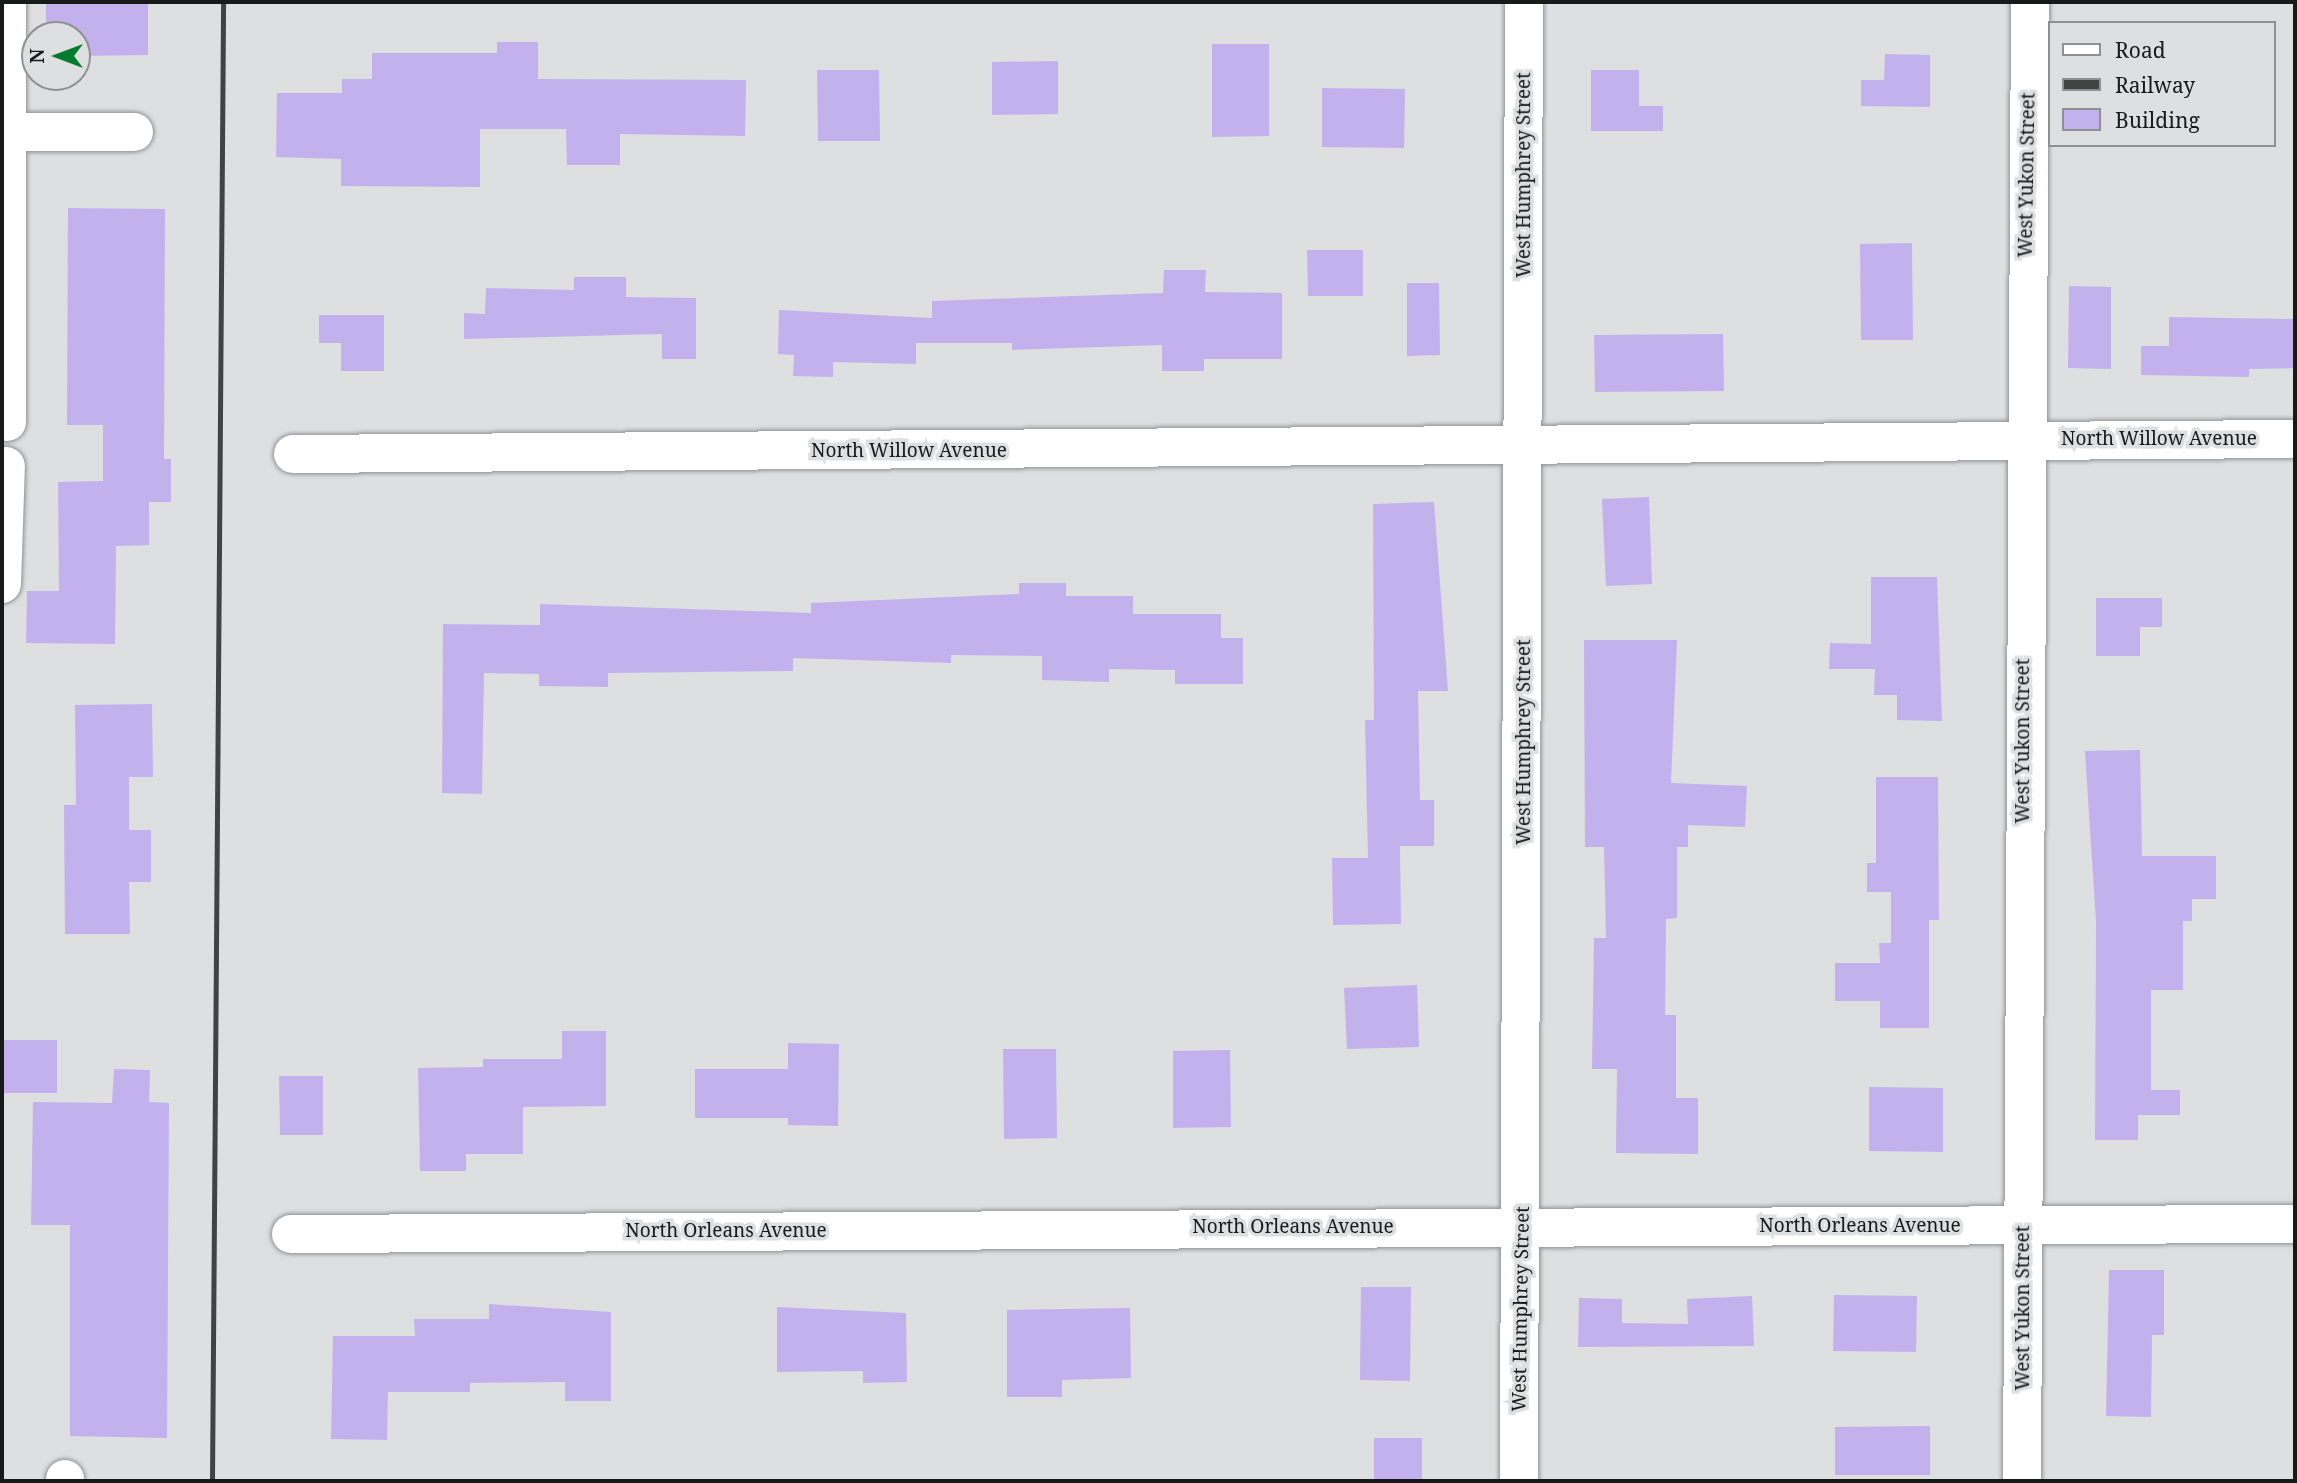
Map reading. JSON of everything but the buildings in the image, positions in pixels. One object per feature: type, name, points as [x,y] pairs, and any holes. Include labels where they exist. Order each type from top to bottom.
[{"type":"street","points":[[7,2],[4,314],[7,422]]},
{"type":"street","name":"West Humphrey Street","points":[[1519,1481],[1523,1225],[1524,2]]},
{"type":"street","name":"West Yukon Street","points":[[2022,1481],[2023,439],[2030,2]]},
{"type":"street","points":[[7,132],[134,132]]},
{"type":"street","name":"North Willow Avenue","points":[[293,454],[1525,448],[2023,439],[2295,439]]},
{"type":"street","points":[[2,584],[6,466]]},
{"type":"street","name":"North Orleans Avenue","points":[[292,1234],[1523,1225],[2295,1224]]},
{"type":"railway","points":[[212,1481],[223,2]]}]
